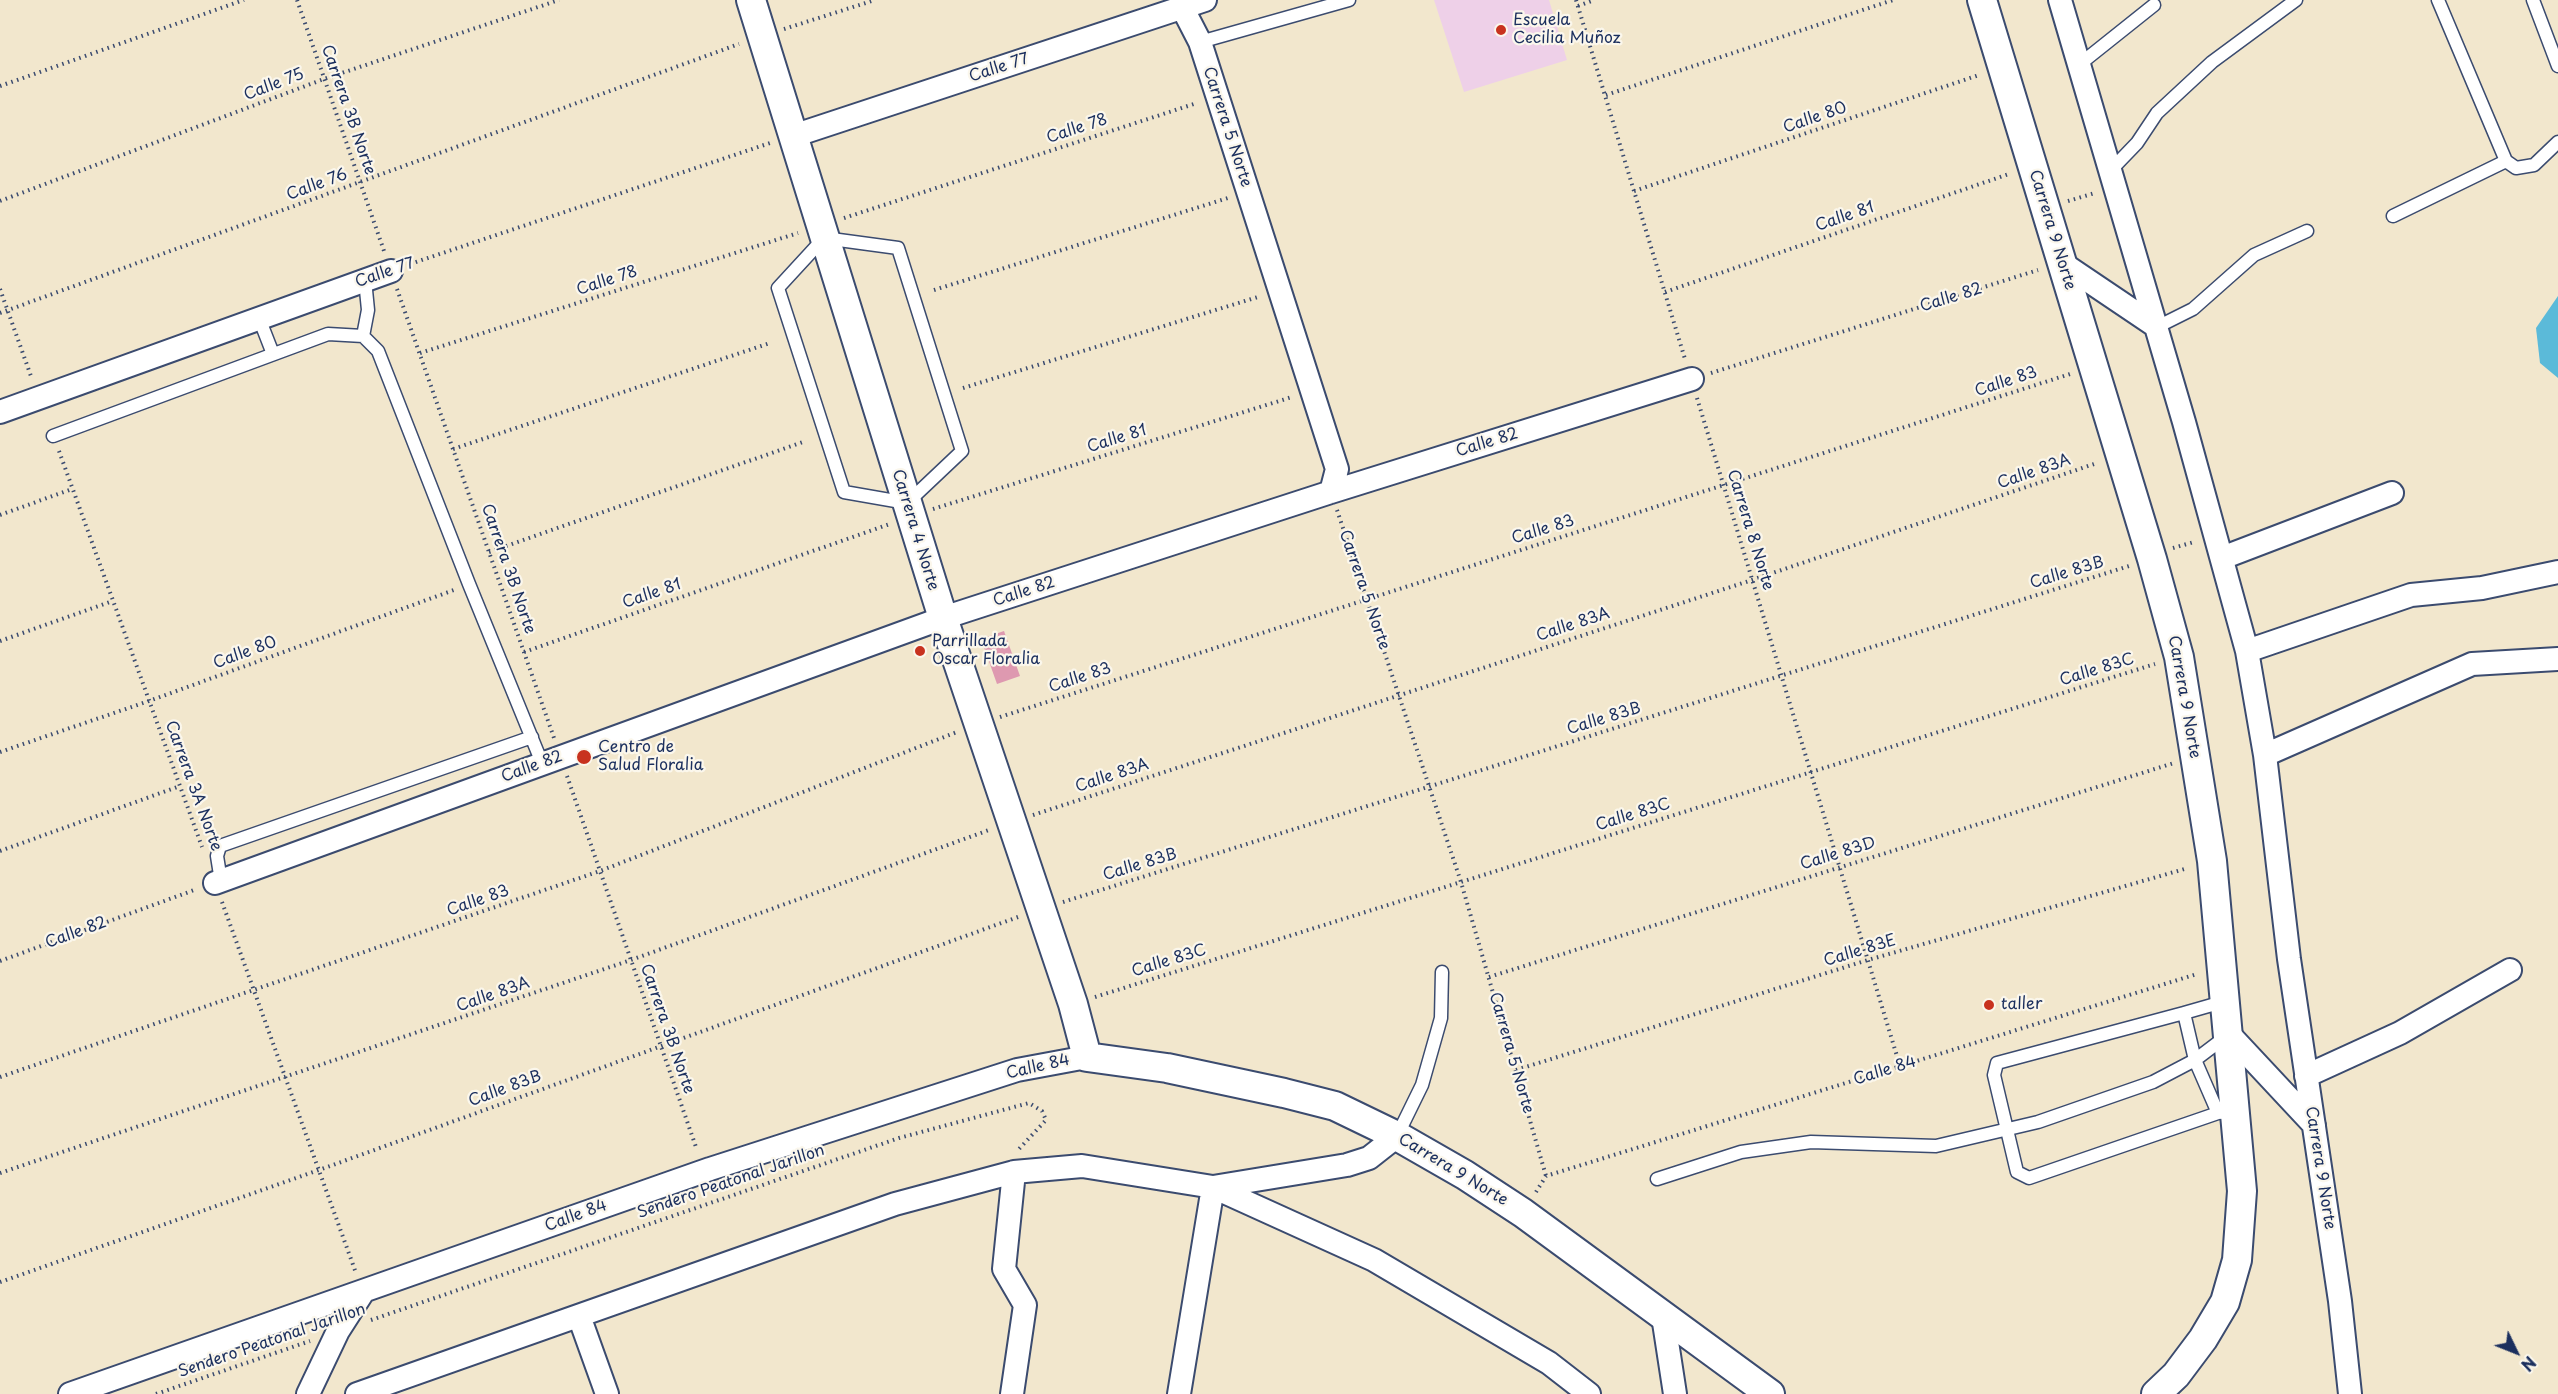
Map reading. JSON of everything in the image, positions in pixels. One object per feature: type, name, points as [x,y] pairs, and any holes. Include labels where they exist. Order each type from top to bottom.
[{"type":"street","name":"Carrera 4 Norte","points":[[750,0],[783,139],[822,229],[909,512],[1073,1004],[1087,1057]]},
{"type":"street","name":"Calle 77","points":[[783,139],[1204,0]]},
{"type":"street","name":"Carrera 9 Norte","points":[[1982,0],[2152,557],[2179,657],[2212,861],[2229,1034],[2227,1112],[2242,1191],[2237,1260],[2225,1302],[2203,1339],[2176,1375],[2156,1394]]},
{"type":"street","name":"Carrera 9 Norte","points":[[2060,0],[2157,327],[2247,651],[2265,755],[2289,959],[2340,1301],[2350,1394]]},
{"type":"street","name":"Carrera 5 Norte","points":[[1182,7],[1200,42],[1336,469],[1331,492]]},
{"type":"street","points":[[2062,263],[2157,327]]},
{"type":"street","name":"Calle 77","points":[[0,412],[391,271]]},
{"type":"street","name":"Calle 82","points":[[218,882],[943,618],[1331,492],[1692,379]]},
{"type":"street","points":[[2222,558],[2392,493]]},
{"type":"street","points":[[2247,651],[2411,594],[2482,588],[2558,572]]},
{"type":"street","points":[[2265,755],[2472,664],[2558,659]]},
{"type":"street","points":[[2306,1076],[2400,1033],[2510,970]]},
{"type":"street","points":[[2229,1034],[2314,1125]]},
{"type":"street","name":"Carrera 9 Norte","points":[[1087,1057],[1167,1068],[1305,1098],[1335,1106],[1397,1136],[1465,1175],[1523,1213],[1770,1394]]},
{"type":"street","name":"Calle 84","points":[[70,1394],[710,1169],[1017,1070],[1087,1057]]},
{"type":"street","points":[[1213,1186],[1347,1165],[1370,1158],[1397,1136]]},
{"type":"street","points":[[357,1394],[895,1204],[1014,1172],[1082,1166],[1213,1186],[1374,1260],[1549,1363],[1589,1394]]},
{"type":"street","points":[[1012,1394],[1025,1305],[1004,1269],[1014,1172]]},
{"type":"street","points":[[1179,1394],[1213,1186]]},
{"type":"street","points":[[308,1394],[338,1332],[363,1292]]},
{"type":"street","points":[[579,1316],[607,1394]]},
{"type":"street","points":[[1663,1316],[1675,1394]]},
{"type":"lane","points":[[1200,42],[1349,0]]},
{"type":"lane","points":[[2114,179],[2157,113],[2212,62],[2296,0]]},
{"type":"lane","points":[[2438,0],[2506,161],[2516,168],[2534,165],[2558,142]]},
{"type":"lane","points":[[2533,0],[2558,66]]},
{"type":"lane","points":[[2080,64],[2154,4]]},
{"type":"lane","points":[[2393,216],[2506,161]]},
{"type":"lane","points":[[822,229],[898,248],[962,452],[909,512],[844,492],[778,288],[822,229]]},
{"type":"lane","points":[[2157,327],[2193,309],[2254,255],[2307,231]]},
{"type":"lane","points":[[363,336],[368,310],[365,280]]},
{"type":"lane","points":[[259,318],[273,354]]},
{"type":"lane","points":[[53,436],[328,334],[363,336],[378,351],[469,585],[532,737],[551,760]]},
{"type":"lane","points":[[218,882],[217,856],[220,846],[532,737]]},
{"type":"lane","points":[[1397,1136],[1422,1085],[1441,1018],[1442,972]]},
{"type":"lane","points":[[2184,1013],[2195,1060],[2227,1112],[2029,1178],[2016,1172],[1994,1075],[1997,1064],[2226,1001]]},
{"type":"lane","points":[[1657,1179],[1741,1152],[1811,1142],[1936,1146],[2038,1122],[2152,1082],[2195,1060],[2229,1034]]},
{"type":"path","points":[[0,86],[244,0]]},
{"type":"path","name":"Carrera 3B Norte","points":[[297,0],[524,652],[551,760],[600,871],[696,1147]]},
{"type":"path","name":"Calle 75","points":[[0,201],[324,79],[559,0]]},
{"type":"path","points":[[782,30],[875,0]]},
{"type":"path","name":"Carrera 8 Norte","points":[[1576,0],[1900,1066]]},
{"type":"path","points":[[1578,6],[1594,0]]},
{"type":"path","points":[[1605,95],[1893,0]]},
{"type":"path","name":"Calle 76","points":[[0,313],[743,43]]},
{"type":"path","name":"Calle 80","points":[[1634,191],[2002,67]]},
{"type":"path","name":"Calle 78","points":[[420,352],[822,229],[1217,96]]},
{"type":"path","name":"Calle 77","points":[[391,271],[783,139]]},
{"type":"path","name":"Calle 81","points":[[1665,292],[2032,165]]},
{"type":"path","points":[[2045,208],[2114,179]]},
{"type":"path","points":[[934,290],[1249,192]]},
{"type":"path","name":"Calle 82","points":[[1692,379],[2062,263]]},
{"type":"path","points":[[0,289],[39,398]]},
{"type":"path","points":[[963,388],[1278,291]]},
{"type":"path","points":[[453,449],[770,342]]},
{"type":"path","name":"Calle 83","points":[[1000,717],[2094,366]]},
{"type":"path","name":"Calle 81","points":[[524,652],[909,512],[1310,391]]},
{"type":"path","name":"Carrera 3A Norte","points":[[53,436],[180,786],[218,882],[254,991],[363,1292]]},
{"type":"path","points":[[489,552],[802,442]]},
{"type":"path","name":"Calle 83A","points":[[1033,815],[1752,580],[2120,455]]},
{"type":"path","points":[[0,515],[72,489]]},
{"type":"path","name":"Carrera 5 Norte","points":[[1331,492],[1461,882],[1546,1176]]},
{"type":"path","name":"Calle 83B","points":[[1062,902],[1782,676],[2215,535]]},
{"type":"path","name":"Calle 80","points":[[0,752],[149,701],[497,574]]},
{"type":"path","points":[[0,641],[113,601]]},
{"type":"path","name":"Calle 83C","points":[[1094,997],[2179,657]]},
{"type":"path","name":"Calle 83","points":[[0,1077],[600,871],[958,732]]},
{"type":"path","name":"Calle 83D","points":[[1489,977],[2194,756]]},
{"type":"path","points":[[0,850],[180,786]]},
{"type":"path","name":"Calle 83A","points":[[0,1173],[631,960],[990,830]]},
{"type":"path","name":"Calle 83E","points":[[1516,1070],[1868,960],[2212,861]]},
{"type":"path","name":"Calle 82","points":[[0,961],[218,882]]},
{"type":"path","name":"Calle 83B","points":[[0,1282],[319,1170],[1018,916]]},
{"type":"path","name":"Calle 84","points":[[1546,1176],[2224,966]]},
{"type":"path","name":"Sendero Peatonal Jarillon","points":[[156,1394],[899,1137],[1029,1103],[1042,1111],[1046,1120],[1016,1151],[1014,1172]]},
{"type":"shaded area","name":"Escuela Cecilia Muñoz","points":[[1434,0],[1549,0],[1567,60],[1464,92]]},
{"type":"water","points":[[2558,296],[2558,378],[2540,363],[2536,328]]},
{"type":"building","points":[[1004,631],[1020,676],[997,684],[981,639]]},
{"type":"place","name":"Escuela Cecilia Muñoz","points":[[1501,30]]},
{"type":"place","name":"Parrillada Oscar Floralia","points":[[920,651]]},
{"type":"place","name":"Centro de Salud Floralia","points":[[584,757]]},
{"type":"place","name":"taller","points":[[1989,1005]]}]
